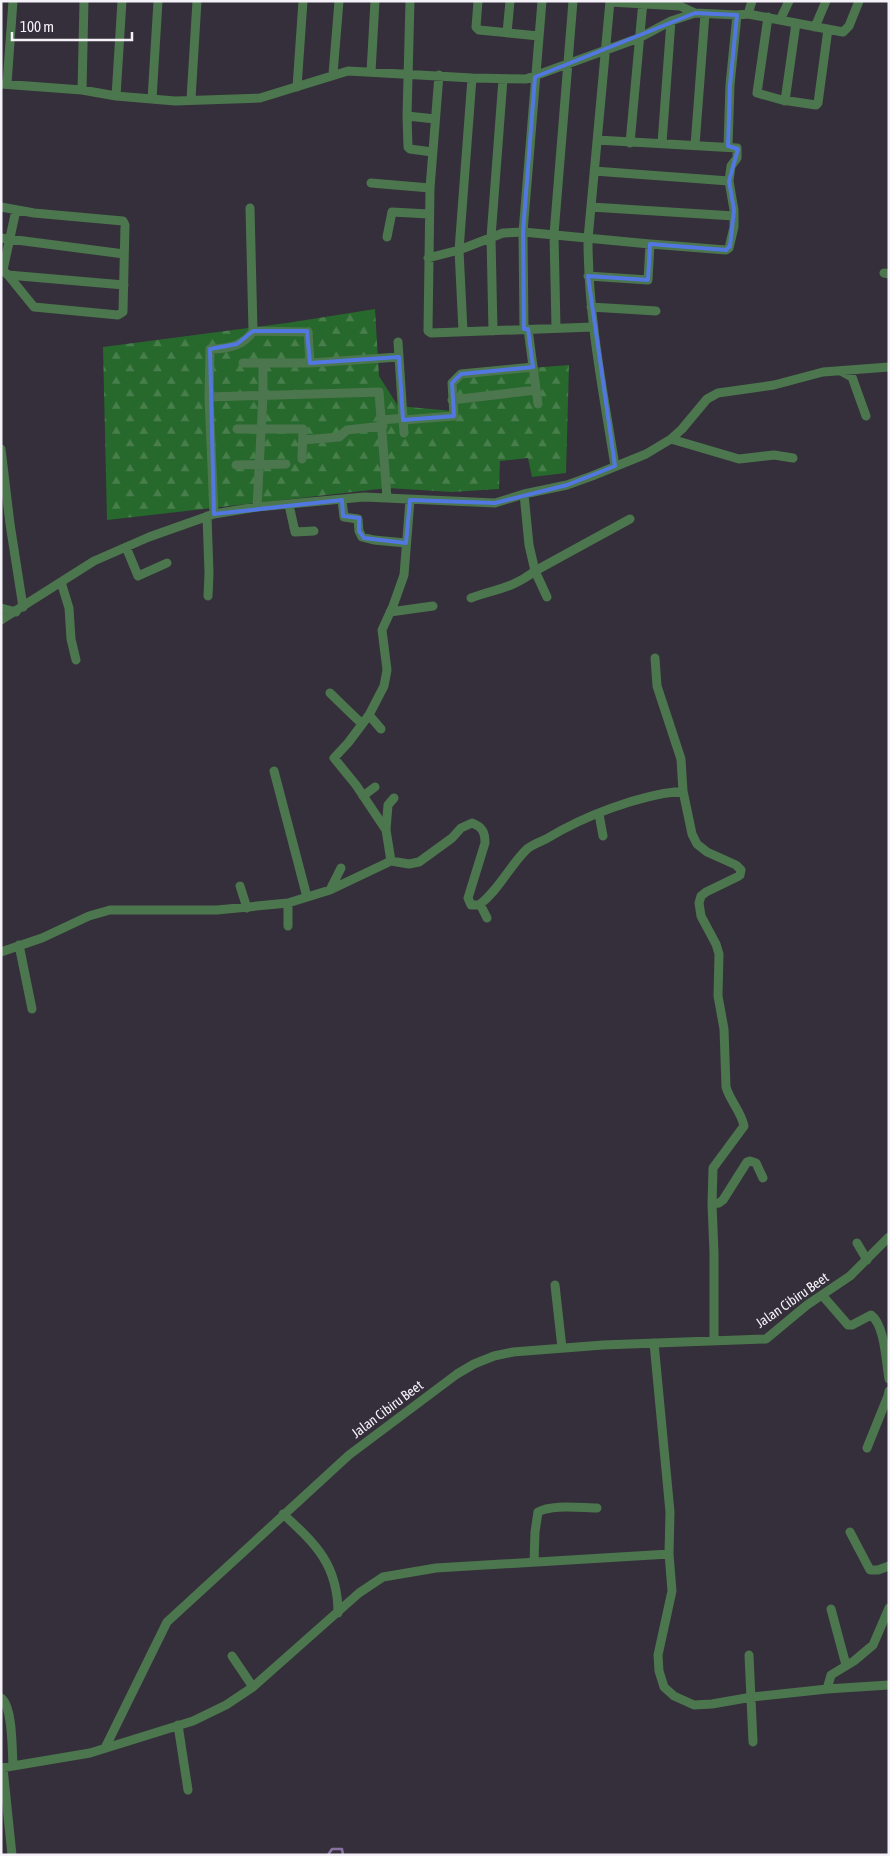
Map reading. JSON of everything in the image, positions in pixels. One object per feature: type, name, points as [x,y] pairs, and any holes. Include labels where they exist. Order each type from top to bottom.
[{"type":"street","points":[[13,1],[4,84],[82,90],[116,96],[175,101],[260,98],[333,74],[348,71],[526,79],[638,38],[671,21],[700,14],[748,14],[844,32],[859,1]]},
{"type":"street","points":[[82,90],[84,1]]},
{"type":"street","points":[[116,96],[122,1]]},
{"type":"street","points":[[152,99],[158,1]]},
{"type":"street","points":[[191,99],[197,1]]},
{"type":"street","points":[[297,87],[303,1]]},
{"type":"street","points":[[333,74],[339,1]]},
{"type":"street","points":[[371,72],[375,1]]},
{"type":"street","points":[[410,1],[408,147],[410,149],[432,152]]},
{"type":"street","points":[[478,1],[477,29],[539,36]]},
{"type":"street","points":[[507,33],[510,1]]},
{"type":"street","points":[[538,404],[526,329],[523,232],[542,1]]},
{"type":"street","points":[[556,328],[554,234],[573,1]]},
{"type":"street","points":[[748,14],[752,1]]},
{"type":"street","points":[[780,20],[789,1]]},
{"type":"street","points":[[815,27],[826,1]]},
{"type":"street","points":[[615,466],[593,327],[588,276],[588,239],[610,2],[680,6],[700,14]]},
{"type":"street","points":[[630,143],[638,38],[643,3]]},
{"type":"street","points":[[695,145],[700,14]]},
{"type":"street","points":[[728,146],[730,85],[737,15]]},
{"type":"street","points":[[768,17],[757,93],[785,101],[816,105],[818,103],[828,29]]},
{"type":"street","points":[[662,143],[671,21]]},
{"type":"street","points":[[785,101],[796,23]]},
{"type":"street","points":[[440,75],[430,188],[428,331],[431,333],[593,327]]},
{"type":"street","points":[[462,331],[459,250],[472,78]]},
{"type":"street","points":[[493,331],[491,237],[503,79]]},
{"type":"street","points":[[407,116],[435,119]]},
{"type":"street","points":[[428,258],[459,250],[503,233],[523,232],[727,250],[730,246],[734,216],[729,181],[731,166],[737,158],[738,149],[728,146],[597,140]]},
{"type":"street","points":[[594,172],[729,181]]},
{"type":"street","points":[[371,183],[430,188]]},
{"type":"street","points":[[1,207],[34,213],[123,221],[125,225],[124,285],[121,314],[34,307],[4,271],[5,240],[16,210]]},
{"type":"street","points":[[591,207],[734,216]]},
{"type":"street","points":[[208,596],[211,515],[210,349],[226,349],[248,338],[253,331],[250,208]]},
{"type":"street","points":[[387,237],[392,213],[429,214]]},
{"type":"street","points":[[5,240],[124,254]]},
{"type":"street","points":[[588,276],[648,280],[650,244]]},
{"type":"street","points":[[4,271],[124,285]]},
{"type":"street","points":[[591,307],[656,311]]},
{"type":"street","points":[[253,331],[308,332],[310,363]]},
{"type":"street","points":[[398,342],[404,432]]},
{"type":"street","points":[[242,364],[310,363],[399,357]]},
{"type":"street","points":[[257,507],[262,430],[263,363]]},
{"type":"street","points":[[303,440],[339,436],[347,430],[403,419],[454,416],[452,383],[461,374],[533,367]]},
{"type":"street","points":[[1,620],[94,561],[211,515],[257,507],[364,497],[495,503],[524,494],[567,485],[646,454],[671,439],[707,399],[718,393],[758,388],[799,377],[889,367]]},
{"type":"street","points":[[841,371],[852,377],[866,416]]},
{"type":"street","points":[[452,400],[536,390]]},
{"type":"street","points":[[210,397],[379,392],[383,423],[386,498]]},
{"type":"street","points":[[237,429],[303,429],[302,459]]},
{"type":"street","points":[[671,439],[731,458],[746,459],[774,455],[794,458]]},
{"type":"street","points":[[1,449],[19,609]]},
{"type":"street","points":[[236,465],[286,464]]},
{"type":"street","points":[[524,494],[529,545],[535,571],[547,597]]},
{"type":"street","points":[[342,500],[344,517],[358,519],[359,531],[362,537],[406,543]]},
{"type":"street","points":[[386,830],[334,758],[348,744],[369,715],[384,686],[387,670],[382,630],[404,575],[410,500]]},
{"type":"street","points":[[289,505],[295,532],[314,531]]},
{"type":"street","points":[[471,598],[511,586],[630,519]]},
{"type":"street","points":[[126,547],[138,576],[167,563]]},
{"type":"street","points":[[61,582],[68,608],[71,638],[76,660]]},
{"type":"street","points":[[390,612],[433,606]]},
{"type":"street","points":[[1,608],[19,609]]},
{"type":"street","points":[[655,658],[657,686],[682,759],[682,791],[692,834],[697,844],[707,852],[736,865],[741,870],[740,875],[737,877],[706,892],[701,896],[699,903],[701,916],[716,944],[719,954],[718,996],[724,1029],[726,1086],[728,1095],[738,1109],[744,1126],[713,1168],[714,1340]]},
{"type":"street","points":[[330,693],[362,724]]},
{"type":"street","points":[[369,715],[381,729]]},
{"type":"street","points":[[274,771],[307,897]]},
{"type":"street","points":[[363,796],[375,787]]},
{"type":"street","points":[[1,952],[19,944],[42,938],[89,916],[110,910],[217,910],[288,903],[330,890],[391,861],[409,864],[419,862],[468,824],[478,825],[483,830],[486,843],[468,898],[471,905],[480,904],[510,872],[527,849],[577,822],[651,796],[682,791]]},
{"type":"street","points":[[391,861],[386,830],[388,805],[394,798]]},
{"type":"street","points":[[599,814],[603,836]]},
{"type":"street","points":[[330,890],[341,868]]},
{"type":"street","points":[[240,886],[247,908]]},
{"type":"street","points":[[288,903],[288,926]]},
{"type":"street","points":[[480,904],[487,918]]},
{"type":"street","points":[[19,944],[32,1009]]},
{"type":"street","points":[[712,1204],[723,1200],[746,1162],[756,1163],[763,1178]]},
{"type":"street","name":"Jalan Cibiru Beet","points":[[105,1748],[167,1622],[349,1455],[457,1374],[474,1364],[494,1356],[513,1352],[654,1343],[766,1339],[793,1316],[850,1276],[889,1237]]},
{"type":"street","points":[[857,1243],[866,1260]]},
{"type":"street","points":[[555,1285],[562,1348]]},
{"type":"street","points":[[822,1295],[848,1325],[852,1325],[872,1315],[875,1318],[882,1334],[889,1379]]},
{"type":"street","points":[[654,1343],[670,1512],[669,1554],[672,1591],[658,1655],[659,1670],[664,1687],[674,1696],[694,1705],[827,1689],[889,1685]]},
{"type":"street","points":[[867,1448],[889,1391]]},
{"type":"street","points":[[534,1562],[538,1512],[557,1507],[597,1508]]},
{"type":"street","points":[[284,1514],[324,1556],[332,1574],[338,1598],[338,1613]]},
{"type":"street","points":[[850,1532],[870,1570],[878,1570],[889,1566]]},
{"type":"street","points":[[12,1855],[2,1768],[90,1753],[193,1721],[220,1708],[254,1688],[359,1593],[382,1577],[436,1568],[471,1568],[534,1562],[669,1554]]},
{"type":"street","points":[[827,1689],[831,1675],[873,1645],[889,1608]]},
{"type":"street","points":[[831,1609],[846,1665]]},
{"type":"street","points":[[749,1655],[753,1742]]},
{"type":"street","points":[[232,1656],[254,1688]]},
{"type":"street","points":[[1,1698],[4,1700],[9,1712],[13,1766]]},
{"type":"street","points":[[178,1725],[188,1790]]},
{"type":"highlighted area","points":[[695,13],[737,15],[730,85],[728,146],[738,149],[729,181],[734,210],[730,246],[726,250],[650,244],[648,280],[588,276],[615,466],[567,485],[495,503],[410,500],[406,543],[364,538],[359,531],[359,518],[343,516],[342,500],[214,514],[210,349],[237,344],[253,331],[307,331],[310,363],[399,357],[403,420],[454,416],[452,383],[461,374],[533,367],[528,329],[524,329],[523,232],[535,77]]},
{"type":"green space","points":[[375,309],[379,376],[398,406],[453,411],[454,374],[569,365],[566,473],[532,477],[528,458],[500,461],[499,489],[452,492],[388,488],[107,520],[103,347],[287,323]]},
{"type":"waterway","points":[[328,1855],[332,1849],[342,1849],[343,1855]]}]
